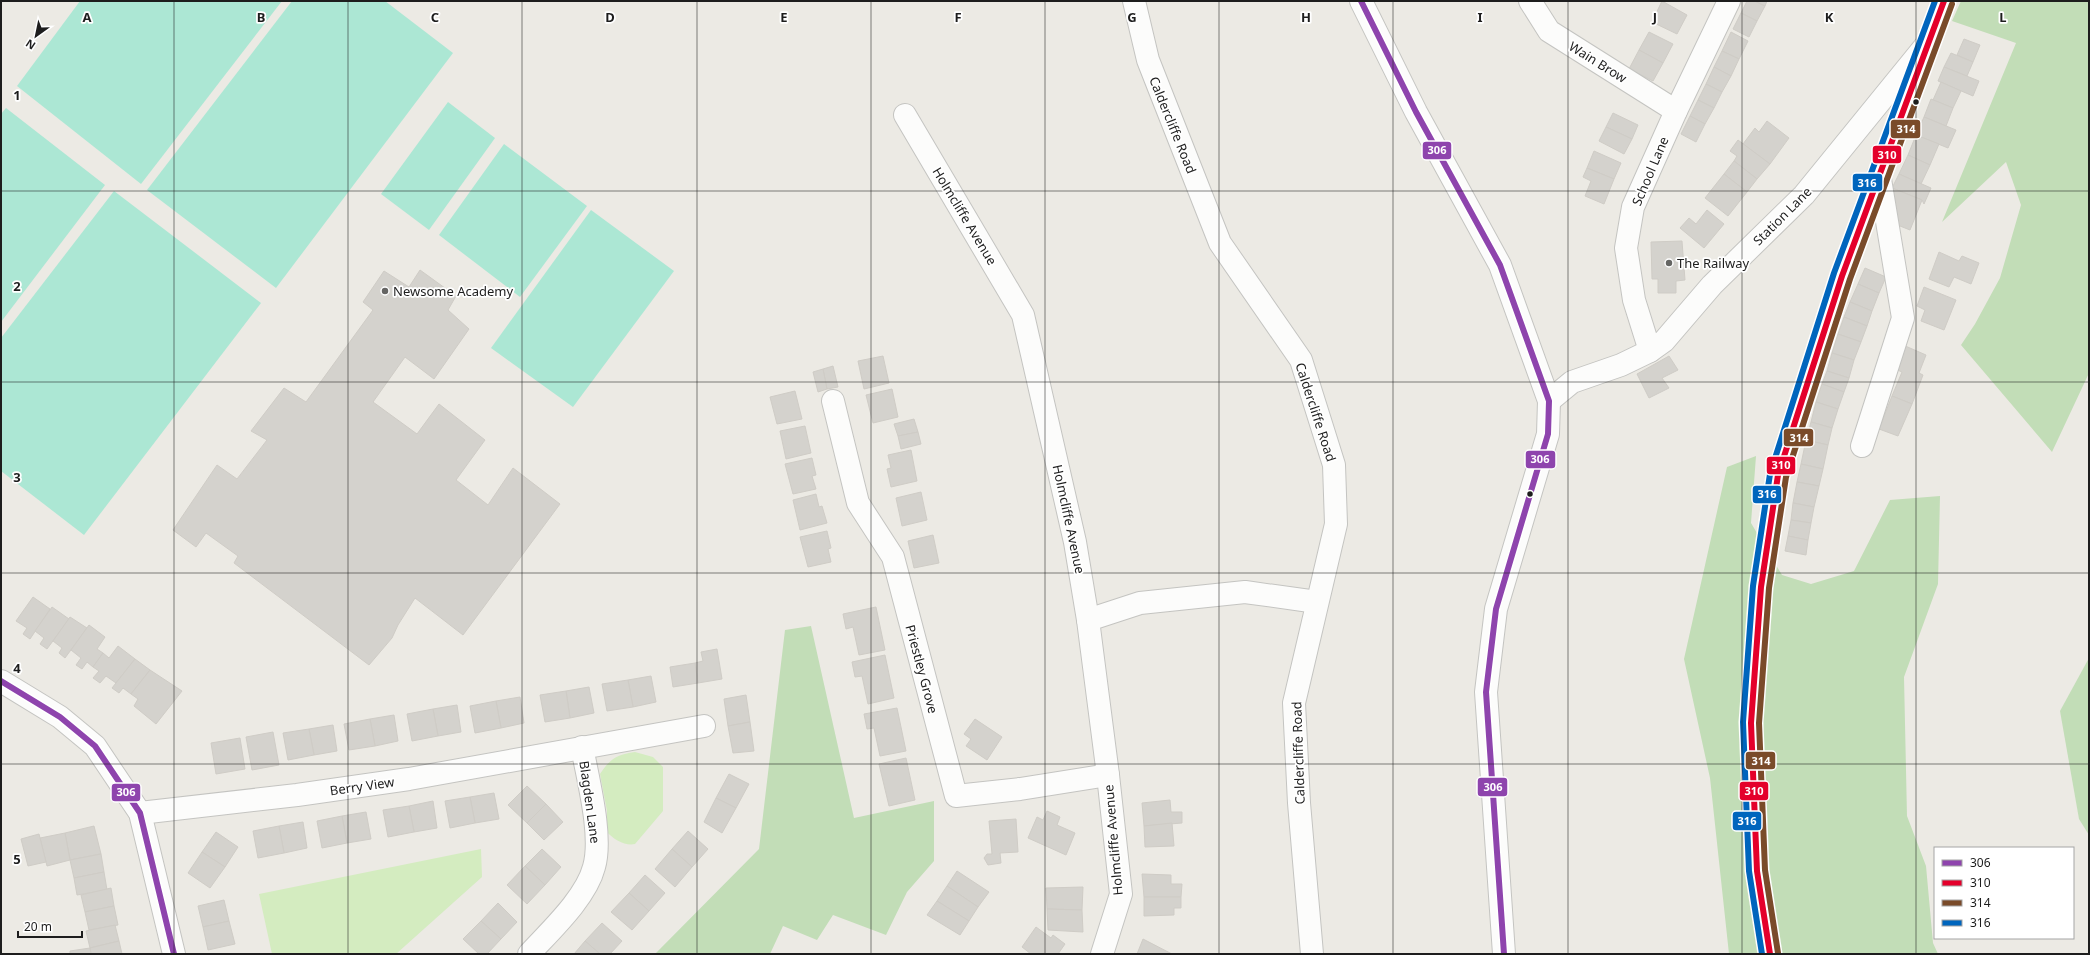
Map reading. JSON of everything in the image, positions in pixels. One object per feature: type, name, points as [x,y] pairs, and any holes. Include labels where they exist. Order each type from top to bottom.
[{"type":"main road","points":[[1770,954],[1757,871],[1751,723],[1761,587],[1778,475],[1842,276],[1944,1]]},
{"type":"street","name":"Caldercliffe Road","points":[[1134,1],[1148,60],[1220,244],[1301,360],[1334,464],[1336,524],[1294,703],[1312,954]]},
{"type":"street","points":[[1361,1],[1416,112],[1500,265],[1549,401],[1548,434],[1496,608],[1486,692],[1504,954]]},
{"type":"street","name":"Wain Brow","points":[[1530,1],[1549,31],[1676,111]]},
{"type":"street","name":"School Lane","points":[[1650,351],[1634,300],[1626,248],[1633,207],[1676,111],[1729,1]]},
{"type":"street","name":"Station Lane","points":[[1549,401],[1572,382],[1621,365],[1650,351],[1664,341],[1712,285],[1804,195],[1930,40]]},
{"type":"street","name":"Holmcliffe Avenue","points":[[905,115],[1023,315],[1075,542],[1088,620],[1108,775],[1121,894],[1102,954]]},
{"type":"street","points":[[1862,446],[1903,318],[1879,173]]},
{"type":"street","name":"Priestley Grove","points":[[833,401],[858,503],[893,557],[956,796],[1020,789],[1108,775]]},
{"type":"street","points":[[1088,620],[1140,603],[1245,592],[1317,602]]},
{"type":"street","points":[[1,681],[60,717],[95,746],[140,813],[174,954]]},
{"type":"street","name":"Berry View","points":[[140,813],[297,795],[409,779],[704,726]]},
{"type":"street","name":"Blagden Lane","points":[[528,954],[583,891],[594,868],[598,847],[582,747]]},
{"type":"green space","points":[[80,1],[282,1],[141,184],[17,86]]},
{"type":"green space","points":[[292,1],[385,1],[453,53],[276,288],[147,190]]},
{"type":"green space","points":[[1961,1],[2089,1],[2089,373],[2052,452],[1961,345],[1975,324],[2000,278],[2021,205],[2006,162],[1942,222],[2016,43],[1952,21]]},
{"type":"green space","points":[[448,102],[495,138],[429,230],[381,194]]},
{"type":"green space","points":[[6,108],[105,185],[1,322],[1,114]]},
{"type":"green space","points":[[504,144],[587,206],[520,297],[439,235]]},
{"type":"green space","points":[[114,191],[261,303],[84,535],[1,471],[1,338]]},
{"type":"green space","points":[[591,210],[674,271],[573,407],[491,348]]},
{"type":"green space","points":[[1756,456],[1751,523],[1782,575],[1811,584],[1854,571],[1890,500],[1940,496],[1938,584],[1904,677],[1907,816],[1926,866],[1933,943],[1938,954],[1729,954],[1710,778],[1684,659],[1727,467]]},
{"type":"green space","points":[[811,626],[854,818],[934,801],[934,861],[907,892],[886,935],[833,915],[817,940],[783,926],[770,954],[655,954],[759,849],[785,630]]},
{"type":"green space","points":[[2089,658],[2089,835],[2079,819],[2060,711]]},
{"type":"green space","points":[[635,752],[653,757],[663,767],[663,811],[635,844],[627,844],[613,838],[607,832],[607,811],[600,774],[607,764],[614,758],[623,754]]},
{"type":"green space","points":[[481,849],[482,877],[396,954],[272,954],[259,894]]},
{"type":"building","points":[[1662,1],[1687,15],[1677,34],[1652,22]]},
{"type":"building","points":[[1747,1],[1755,1],[1765,6],[1757,21],[1741,13]]},
{"type":"building","points":[[1755,1],[1767,1],[1765,6]]},
{"type":"building","points":[[1741,13],[1757,21],[1749,37],[1733,29]]},
{"type":"building","points":[[1649,32],[1673,44],[1663,63],[1639,50]]},
{"type":"building","points":[[1731,32],[1748,41],[1739,59],[1722,51]]},
{"type":"building","points":[[1964,39],[1980,45],[1973,62],[1957,55]]},
{"type":"building","points":[[1639,50],[1663,63],[1653,81],[1629,69]]},
{"type":"building","points":[[1722,51],[1739,59],[1731,76],[1714,67]]},
{"type":"building","points":[[1951,53],[1973,62],[1967,76],[1944,67]]},
{"type":"building","points":[[1714,67],[1731,76],[1722,92],[1706,84]]},
{"type":"building","points":[[1944,67],[1979,81],[1973,96],[1938,81]]},
{"type":"building","points":[[1941,82],[1961,91],[1953,108],[1933,100]]},
{"type":"building","points":[[1706,84],[1722,92],[1714,108],[1698,100]]},
{"type":"building","points":[[1931,99],[1953,108],[1946,126],[1924,117]]},
{"type":"building","points":[[1698,100],[1714,108],[1705,124],[1690,116]]},
{"type":"building","points":[[1613,113],[1638,125],[1632,139],[1606,127]]},
{"type":"building","points":[[1690,116],[1705,124],[1696,142],[1681,134]]},
{"type":"building","points":[[1924,117],[1956,130],[1948,148],[1916,135]]},
{"type":"building","points":[[1767,121],[1789,138],[1770,164],[1743,144],[1755,128],[1759,132]]},
{"type":"building","points":[[1606,127],[1632,139],[1624,154],[1599,141]]},
{"type":"building","points":[[1916,135],[1939,144],[1930,165],[1908,155]]},
{"type":"building","points":[[1738,140],[1770,164],[1757,179],[1734,161],[1737,156],[1730,151]]},
{"type":"building","points":[[1594,151],[1621,163],[1614,179],[1587,168]]},
{"type":"building","points":[[1908,155],[1930,165],[1921,184],[1899,174]]},
{"type":"building","points":[[1734,161],[1757,179],[1747,192],[1724,174]]},
{"type":"building","points":[[1587,168],[1614,179],[1604,204],[1585,196],[1591,181],[1583,177]]},
{"type":"building","points":[[1724,174],[1747,192],[1728,216],[1705,198]]},
{"type":"building","points":[[1899,174],[1931,188],[1924,204],[1922,200],[1892,188]]},
{"type":"building","points":[[1892,188],[1922,200],[1910,230],[1895,224]]},
{"type":"building","points":[[1707,210],[1724,224],[1704,248],[1680,228],[1689,218],[1696,224]]},
{"type":"building","points":[[1682,241],[1685,280],[1676,281],[1676,293],[1658,293],[1658,279],[1652,279],[1651,242]]},
{"type":"building","points":[[1939,252],[1959,261],[1962,256],[1979,263],[1971,284],[1954,277],[1949,287],[1929,279]]},
{"type":"building","points":[[1865,268],[1886,277],[1879,293],[1858,284]]},
{"type":"building","points":[[420,270],[456,296],[448,310],[469,329],[434,379],[405,357],[373,402],[417,434],[439,404],[485,440],[456,480],[488,505],[513,468],[560,504],[463,635],[415,598],[398,625],[392,638],[369,665],[234,563],[238,556],[206,533],[196,547],[173,530],[217,465],[237,479],[267,440],[251,431],[284,388],[306,402],[373,310],[363,302],[384,271],[409,287]]},
{"type":"building","points":[[1858,284],[1879,293],[1872,311],[1850,302]]},
{"type":"building","points":[[1924,287],[1956,300],[1944,330],[1921,321],[1925,310],[1917,306]]},
{"type":"building","points":[[1850,302],[1872,311],[1867,326],[1844,317]]},
{"type":"building","points":[[1844,317],[1867,326],[1861,342],[1838,334]]},
{"type":"building","points":[[1838,334],[1861,342],[1854,360],[1832,353]]},
{"type":"building","points":[[1903,345],[1926,355],[1919,373],[1923,375],[1912,404],[1892,396],[1902,372],[1893,368]]},
{"type":"building","points":[[1832,353],[1854,360],[1849,378],[1827,371]]},
{"type":"building","points":[[883,356],[889,383],[864,389],[858,361]]},
{"type":"building","points":[[1669,356],[1678,370],[1662,378],[1669,388],[1649,398],[1637,374]]},
{"type":"building","points":[[833,366],[838,387],[827,389],[823,369]]},
{"type":"building","points":[[823,369],[827,389],[818,392],[813,372]]},
{"type":"building","points":[[1827,371],[1849,378],[1844,392],[1822,384]]},
{"type":"building","points":[[1822,384],[1844,392],[1838,409],[1816,402]]},
{"type":"building","points":[[892,389],[898,417],[873,423],[866,395]]},
{"type":"building","points":[[795,391],[802,419],[777,424],[770,397]]},
{"type":"building","points":[[1892,396],[1912,404],[1898,436],[1879,429]]},
{"type":"building","points":[[1816,402],[1838,409],[1832,428],[1811,422]]},
{"type":"building","points":[[914,419],[918,432],[898,436],[894,424]]},
{"type":"building","points":[[1811,422],[1832,428],[1828,445],[1806,440]]},
{"type":"building","points":[[805,426],[811,453],[786,459],[780,431]]},
{"type":"building","points":[[918,432],[921,444],[901,449],[898,436]]},
{"type":"building","points":[[1806,440],[1828,445],[1823,469],[1801,464]]},
{"type":"building","points":[[911,450],[917,481],[891,487],[887,469],[891,468],[888,455]]},
{"type":"building","points":[[812,458],[816,475],[812,476],[816,489],[793,494],[785,464]]},
{"type":"building","points":[[1801,464],[1823,469],[1819,486],[1797,482]]},
{"type":"building","points":[[1797,482],[1819,486],[1814,507],[1793,503]]},
{"type":"building","points":[[921,492],[927,520],[902,526],[896,498]]},
{"type":"building","points":[[816,494],[819,507],[822,506],[827,523],[800,530],[793,500]]},
{"type":"building","points":[[1793,503],[1814,507],[1811,523],[1791,520]]},
{"type":"building","points":[[1791,520],[1811,523],[1808,540],[1788,536]]},
{"type":"building","points":[[827,531],[831,548],[828,549],[831,562],[808,567],[800,537]]},
{"type":"building","points":[[933,535],[939,563],[914,568],[908,541]]},
{"type":"building","points":[[1788,536],[1808,540],[1806,555],[1785,551]]},
{"type":"building","points":[[33,597],[50,609],[30,639],[23,634],[27,628],[16,621]]},
{"type":"building","points":[[52,607],[69,619],[47,649],[40,644],[44,638],[35,631]]},
{"type":"building","points":[[876,607],[885,650],[859,655],[853,627],[846,629],[843,614]]},
{"type":"building","points":[[70,617],[87,628],[65,658],[59,653],[62,648],[53,641]]},
{"type":"building","points":[[89,625],[105,637],[97,649],[103,653],[93,667],[87,662],[82,669],[76,665],[81,658],[71,650]]},
{"type":"building","points":[[118,646],[135,659],[116,683],[106,676],[100,683],[93,678],[99,671],[93,667],[103,653],[109,658]]},
{"type":"building","points":[[717,649],[722,679],[698,683],[695,663],[703,661],[701,652]]},
{"type":"building","points":[[885,655],[894,698],[868,704],[862,676],[855,677],[852,662]]},
{"type":"building","points":[[135,659],[150,670],[131,694],[123,688],[119,693],[112,688]]},
{"type":"building","points":[[695,663],[698,683],[673,687],[670,667]]},
{"type":"building","points":[[150,670],[182,691],[156,724],[134,706],[138,699],[131,694]]},
{"type":"building","points":[[651,676],[656,702],[633,707],[628,680]]},
{"type":"building","points":[[628,680],[633,707],[607,711],[602,684]]},
{"type":"building","points":[[589,687],[594,713],[570,718],[566,691]]},
{"type":"building","points":[[566,691],[570,718],[545,722],[540,695]]},
{"type":"building","points":[[746,695],[750,722],[728,726],[724,699]]},
{"type":"building","points":[[520,697],[524,723],[501,728],[496,701]]},
{"type":"building","points":[[496,701],[501,728],[475,733],[470,706]]},
{"type":"building","points":[[457,705],[461,732],[438,736],[433,709]]},
{"type":"building","points":[[897,708],[906,751],[880,756],[874,728],[867,729],[864,714]]},
{"type":"building","points":[[433,709],[438,736],[412,741],[407,714]]},
{"type":"building","points":[[394,715],[398,741],[375,746],[370,719]]},
{"type":"building","points":[[370,719],[375,746],[349,750],[344,724]]},
{"type":"building","points":[[975,719],[1002,737],[987,760],[966,746],[971,739],[964,734]]},
{"type":"building","points":[[750,722],[754,751],[733,753],[728,726]]},
{"type":"building","points":[[333,725],[337,751],[314,755],[309,729]]},
{"type":"building","points":[[309,729],[314,755],[288,760],[283,733]]},
{"type":"building","points":[[273,732],[279,765],[252,770],[246,737]]},
{"type":"building","points":[[240,738],[245,769],[216,774],[211,743]]},
{"type":"building","points":[[906,758],[915,800],[889,806],[879,764]]},
{"type":"building","points":[[729,774],[749,784],[736,808],[716,798]]},
{"type":"building","points":[[527,786],[546,804],[527,823],[508,805]]},
{"type":"building","points":[[494,793],[499,819],[475,823],[470,797]]},
{"type":"building","points":[[470,797],[475,823],[450,828],[445,801]]},
{"type":"building","points":[[716,798],[736,808],[722,833],[704,822]]},
{"type":"building","points":[[1170,800],[1171,812],[1182,812],[1182,823],[1144,826],[1142,803]]},
{"type":"building","points":[[433,801],[437,828],[414,832],[409,806]]},
{"type":"building","points":[[546,804],[563,822],[544,840],[527,823]]},
{"type":"building","points":[[409,806],[414,832],[388,837],[383,810]]},
{"type":"building","points":[[1047,811],[1060,817],[1057,825],[1075,833],[1066,855],[1028,838],[1037,817],[1043,820]]},
{"type":"building","points":[[366,812],[371,839],[347,843],[342,816]]},
{"type":"building","points":[[342,816],[347,843],[322,848],[317,821]]},
{"type":"building","points":[[1016,819],[1018,852],[1000,853],[1001,863],[988,865],[984,858],[987,854],[992,854],[989,821]]},
{"type":"building","points":[[303,822],[307,848],[284,853],[279,826]]},
{"type":"building","points":[[1172,823],[1174,846],[1145,847],[1144,826]]},
{"type":"building","points":[[94,826],[101,854],[70,860],[65,833]]},
{"type":"building","points":[[279,826],[284,853],[258,858],[253,831]]},
{"type":"building","points":[[688,831],[708,849],[692,867],[672,849]]},
{"type":"building","points":[[216,832],[238,847],[225,867],[202,852]]},
{"type":"building","points":[[65,833],[70,860],[47,866],[40,838]]},
{"type":"building","points":[[39,834],[46,862],[28,866],[21,839]]},
{"type":"building","points":[[542,849],[561,867],[545,885],[525,866]]},
{"type":"building","points":[[672,849],[692,867],[675,887],[655,869]]},
{"type":"building","points":[[202,852],[225,867],[210,888],[188,873]]},
{"type":"building","points":[[101,854],[104,872],[74,878],[70,860]]},
{"type":"building","points":[[525,866],[545,885],[527,904],[507,885]]},
{"type":"building","points":[[957,871],[989,892],[978,907],[947,886]]},
{"type":"building","points":[[104,872],[107,890],[77,895],[74,878]]},
{"type":"building","points":[[1142,874],[1171,875],[1171,884],[1182,884],[1181,897],[1144,897]]},
{"type":"building","points":[[645,875],[665,893],[649,911],[629,893]]},
{"type":"building","points":[[947,886],[978,907],[969,921],[937,901]]},
{"type":"building","points":[[1083,887],[1082,910],[1047,909],[1046,888]]},
{"type":"building","points":[[111,888],[114,906],[85,912],[81,895]]},
{"type":"building","points":[[629,893],[649,911],[632,930],[611,912]]},
{"type":"building","points":[[1144,897],[1181,897],[1181,908],[1174,908],[1174,915],[1144,916]]},
{"type":"building","points":[[224,900],[229,921],[203,927],[198,906]]},
{"type":"building","points":[[937,901],[969,921],[960,935],[927,915]]},
{"type":"building","points":[[498,903],[517,922],[501,939],[481,921]]},
{"type":"building","points":[[114,906],[118,925],[89,930],[85,912]]},
{"type":"building","points":[[1047,909],[1082,910],[1083,932],[1048,930]]},
{"type":"building","points":[[229,921],[235,944],[208,950],[203,927]]},
{"type":"building","points":[[481,921],[501,939],[487,954],[479,954],[463,939]]},
{"type":"building","points":[[602,923],[622,941],[610,954],[600,954],[585,941]]},
{"type":"building","points":[[115,925],[119,941],[90,948],[86,931]]},
{"type":"building","points":[[1036,927],[1051,938],[1053,935],[1065,944],[1058,954],[1031,954],[1022,947]]},
{"type":"building","points":[[1143,939],[1172,954],[1137,954]]},
{"type":"building","points":[[119,941],[122,954],[91,954],[90,948]]},
{"type":"building","points":[[585,941],[600,954],[574,954]]},
{"type":"building","points":[[90,948],[91,954],[70,954],[70,951]]},
{"type":"transit line","name":"306","points":[[1361,1],[1416,112],[1500,265],[1549,401],[1548,434],[1496,609],[1486,692],[1504,954]]},
{"type":"transit line","name":"316","points":[[1762,954],[1749,871],[1743,722],[1753,586],[1770,474],[1834,273],[1935,1]]},
{"type":"transit line","name":"310","points":[[1770,954],[1757,871],[1751,723],[1761,587],[1778,475],[1842,276],[1944,1]]},
{"type":"transit line","name":"314","points":[[1778,953],[1765,870],[1759,723],[1769,588],[1786,477],[1850,279],[1952,4]]},
{"type":"transit line","name":"306","points":[[1,681],[60,717],[95,746],[140,813],[174,954]]},
{"type":"place","name":"The Railway","points":[[1669,263]]},
{"type":"place","name":"Newsome Academy","points":[[385,291]]}]
